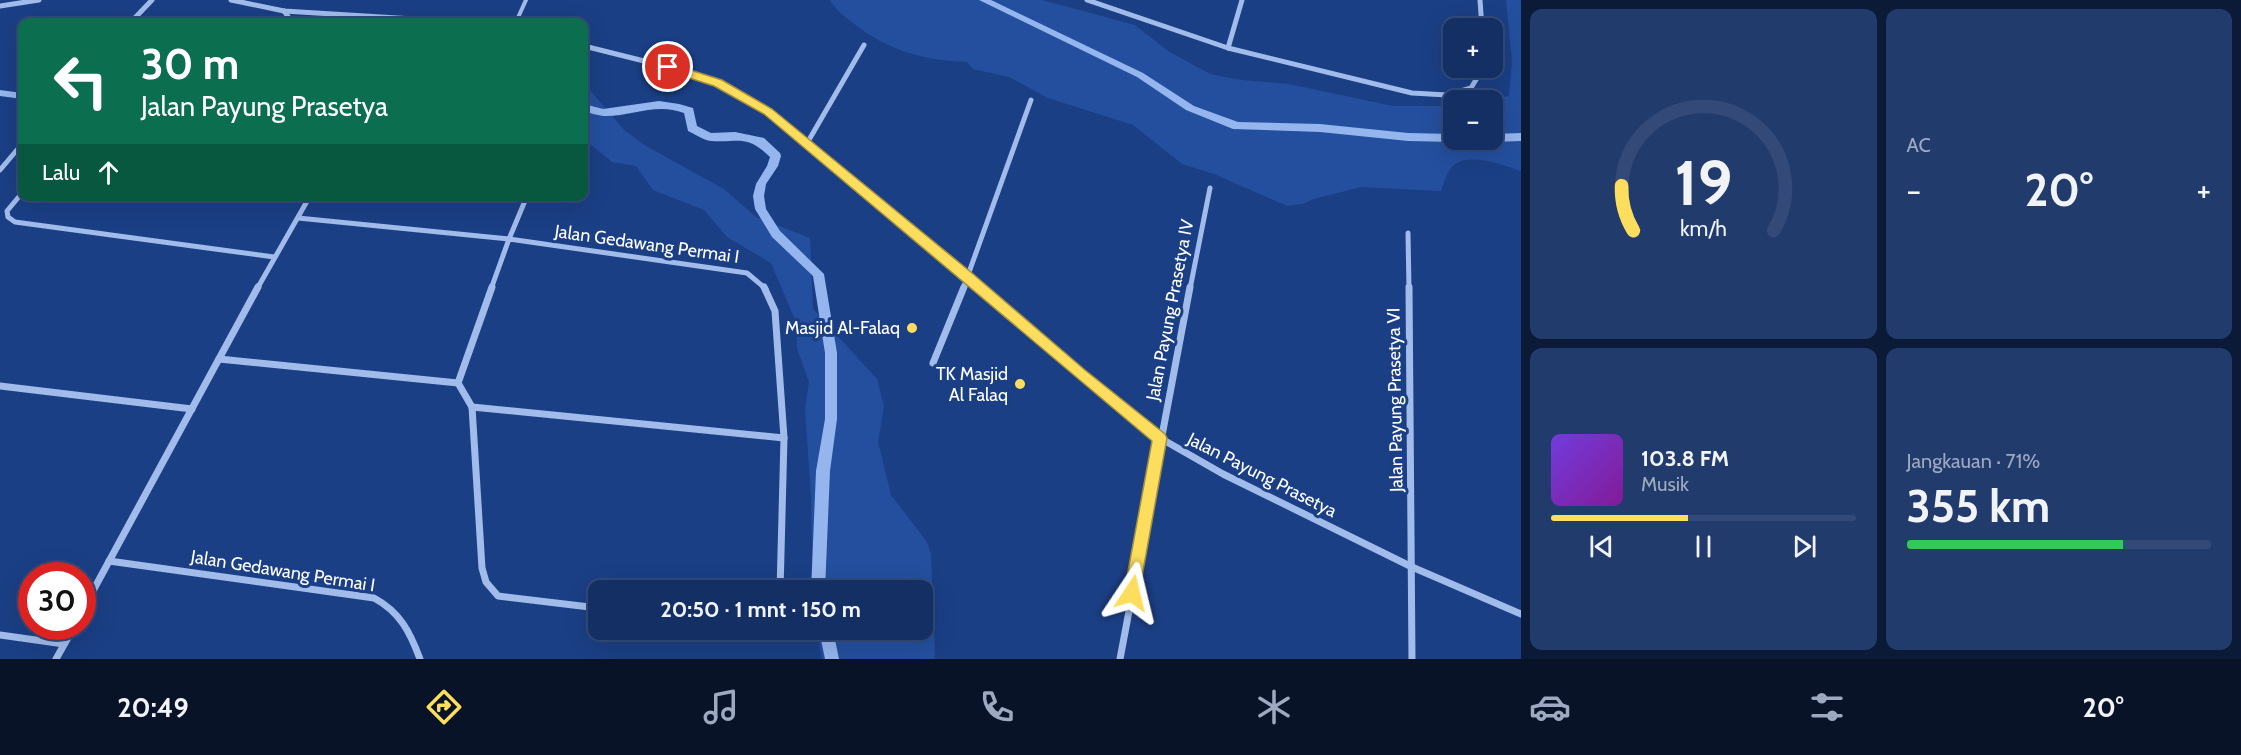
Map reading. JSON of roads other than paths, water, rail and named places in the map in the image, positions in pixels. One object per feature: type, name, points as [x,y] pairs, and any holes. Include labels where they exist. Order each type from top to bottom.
[{"type":"street","points":[[0,6],[39,0]]},
{"type":"street","points":[[135,18],[152,0]]},
{"type":"street","points":[[231,0],[284,10],[390,18]]},
{"type":"street","points":[[1087,0],[1228,48],[1412,93],[1447,95],[1471,88],[1477,78]]},
{"type":"street","points":[[1228,48],[1242,0]]},
{"type":"street","points":[[1480,0],[1481,18]]},
{"type":"street","points":[[284,10],[289,18]]},
{"type":"street","points":[[806,145],[864,45]]},
{"type":"street","name":"Jalan Payung Prasetya","points":[[588,47],[668,67],[718,83],[768,112],[968,277],[1080,374],[1160,438],[1224,474],[1412,567],[1521,614]]},
{"type":"street","points":[[933,363],[968,277],[1031,100]]},
{"type":"street","points":[[0,170],[18,149]]},
{"type":"street","name":"Jalan Payung Prasetya IV","points":[[1120,659],[1160,438],[1210,188]]},
{"type":"street","points":[[18,198],[7,210],[8,217],[15,222],[274,257]]},
{"type":"street","points":[[96,585],[274,257],[307,201]]},
{"type":"street","points":[[525,201],[509,239],[459,383],[472,407],[480,539],[486,582],[498,596],[588,607]]},
{"type":"street","name":"Jalan Gedawang Permai I","points":[[298,218],[509,239],[747,273],[761,281],[771,293],[775,311],[784,438],[780,580]]},
{"type":"street","name":"Jalan Payung Prasetya VI","points":[[1408,232],[1412,659]]},
{"type":"street","points":[[219,359],[459,383]]},
{"type":"street","points":[[0,386],[192,410]]},
{"type":"street","points":[[472,407],[784,438]]},
{"type":"street","name":"Jalan Gedawang Permai I","points":[[109,561],[374,598],[392,606],[411,632],[420,659]]},
{"type":"street","points":[[0,635],[64,644]]},
{"type":"street","points":[[56,659],[66,640]]},
{"type":"lane","points":[[518,18],[526,0]]},
{"type":"waterway","points":[[984,0],[1140,75],[1190,108],[1237,126],[1320,128],[1408,137],[1443,138]]},
{"type":"waterway","points":[[0,93],[18,95]]},
{"type":"waterway","points":[[588,109],[603,112],[659,105],[679,107],[689,111],[692,128],[710,137],[735,136],[760,141],[776,156],[773,166],[761,184],[759,196],[761,209],[776,234],[818,274],[831,353],[831,419],[823,471],[818,580]]},
{"type":"waterway","points":[[1503,138],[1521,137]]},
{"type":"waterway","points":[[828,640],[832,659]]},
{"type":"place","name":"Masjid Al-Falaq","points":[[912,328]]},
{"type":"place","name":"TK Masjid Al Falaq","points":[[1020,384]]}]
